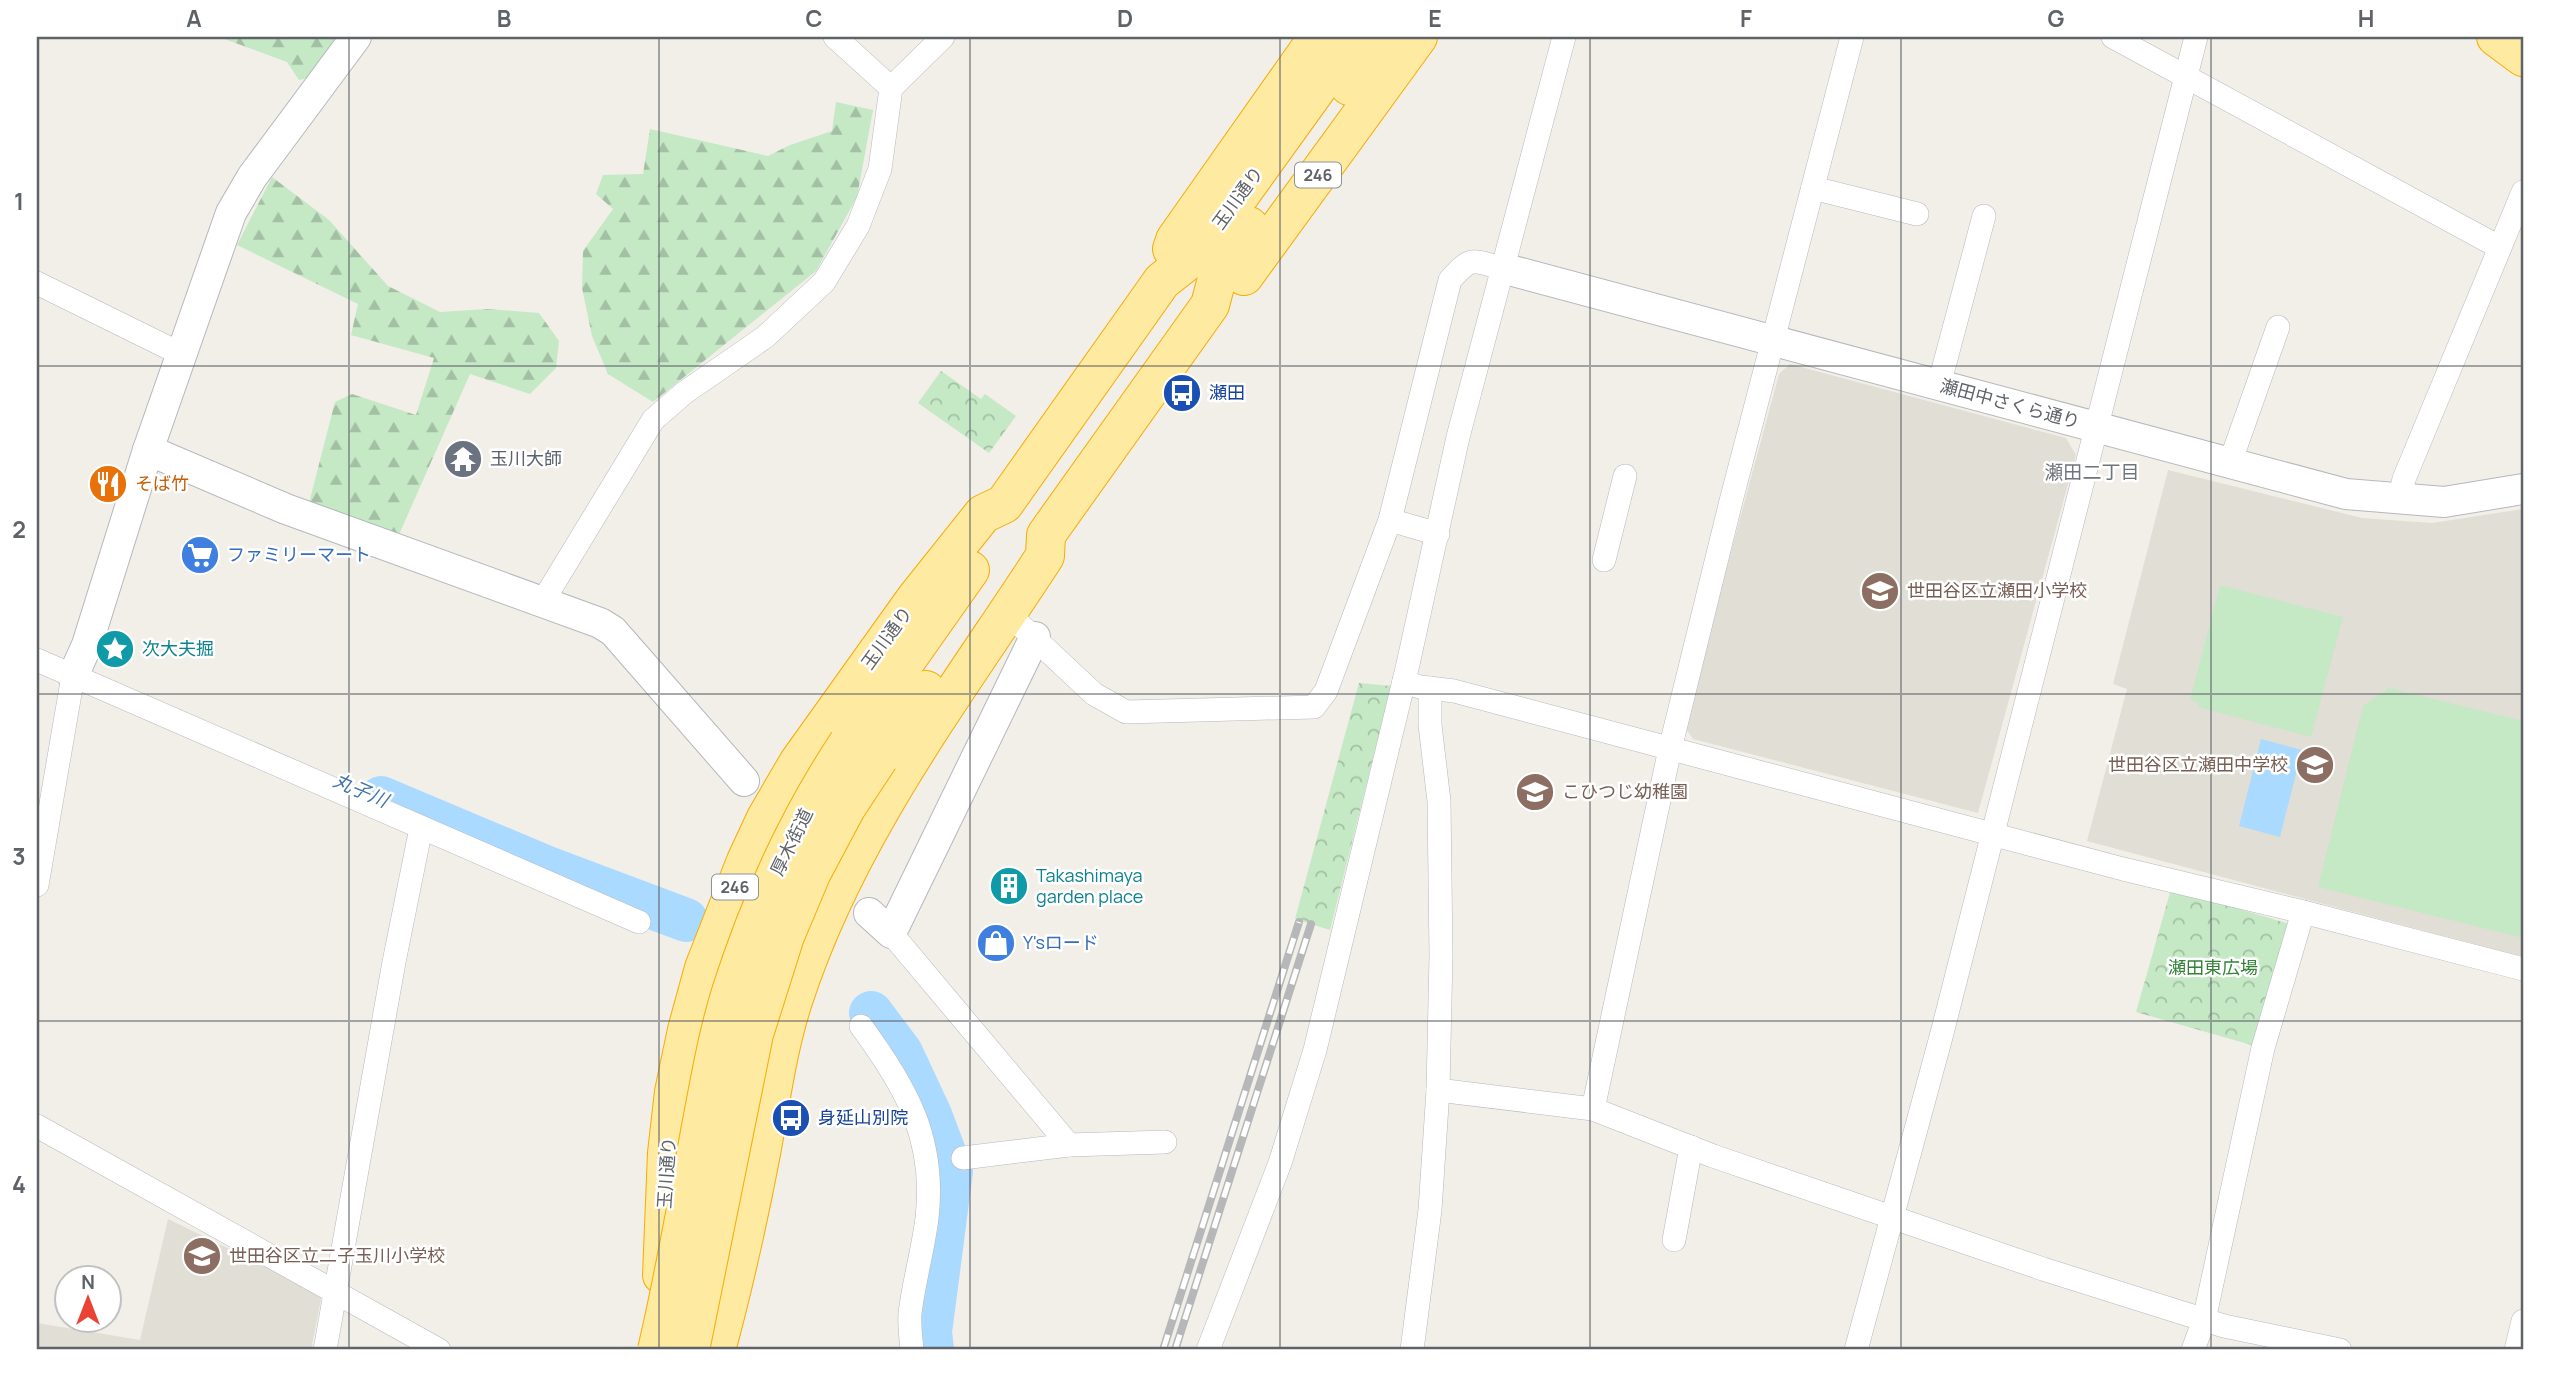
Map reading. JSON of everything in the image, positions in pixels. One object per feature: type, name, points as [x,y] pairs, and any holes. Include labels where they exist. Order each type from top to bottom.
[{"type":"highway","name":"246","points":[[1162,281],[1175,240],[1318,37]]},
{"type":"highway","name":"玉川通り","points":[[657,1350],[667,1153],[674,1092],[704,968],[726,908],[766,818],[798,763],[916,598],[983,514],[1004,504],[1162,281],[1199,252],[1354,37]]},
{"type":"highway","name":"玉川通り","points":[[716,1350],[793,1000],[811,948],[852,860],[882,804],[1045,556],[1046,535],[1210,305],[1220,267],[1385,37]]},
{"type":"highway","name":"246","points":[[1210,305],[1241,281],[1418,37]]},
{"type":"highway","points":[[2496,37],[2523,57]]},
{"type":"highway","name":"厚木街道","points":[[690,1350],[754,1034],[781,948],[812,872],[846,808],[863,750],[998,531],[1004,504]]},
{"type":"highway","name":"厚木街道","points":[[657,1350],[670,1296],[710,1080],[731,994],[755,923],[787,849],[820,785],[863,750],[1029,544],[1046,535]]},
{"type":"street","points":[[37,885],[74,674],[87,645],[148,450],[231,213],[252,177],[356,37]]},
{"type":"street","points":[[835,37],[891,88]]},
{"type":"street","points":[[543,601],[653,420],[684,393],[765,337],[824,282],[858,226],[880,169],[891,88],[943,37]]},
{"type":"street","points":[[1208,1350],[1280,1163],[1304,1088],[1404,681],[1458,437],[1564,37]]},
{"type":"street","points":[[1593,1109],[1670,749],[1852,37]]},
{"type":"street","points":[[2113,37],[2499,247]]},
{"type":"street","points":[[1856,1350],[1893,1219],[2196,37]]},
{"type":"street","points":[[1813,188],[1917,214]]},
{"type":"street","points":[[2399,499],[2404,479],[2523,192]]},
{"type":"street","points":[[1939,385],[1984,216]]},
{"type":"street","points":[[1011,608],[1017,622],[1094,694],[1126,712],[1314,707],[1326,691],[1390,520],[1450,280],[1465,263],[1474,262],[1502,268]]},
{"type":"street","name":"瀬田中さくら通り","points":[[1502,268],[2346,494],[2444,502],[2523,489]]},
{"type":"street","points":[[37,283],[181,354]]},
{"type":"street","points":[[2230,463],[2278,327]]},
{"type":"street","points":[[148,450],[286,509],[600,623],[612,631],[744,781]]},
{"type":"street","points":[[1604,560],[1625,476]]},
{"type":"street","points":[[1390,520],[1438,534]]},
{"type":"street","points":[[891,933],[1035,637]]},
{"type":"street","points":[[37,660],[639,922]]},
{"type":"street","points":[[1404,681],[1454,691],[2123,869],[2304,912],[2523,969]]},
{"type":"street","points":[[1412,1350],[1430,1210],[1438,1090],[1439,801],[1430,725],[1430,688]]},
{"type":"street","points":[[325,1350],[394,962],[421,828]]},
{"type":"street","points":[[2193,1350],[2204,1320],[2263,1048],[2304,912]]},
{"type":"street","points":[[869,913],[891,933],[1069,1145]]},
{"type":"street","points":[[861,1026],[892,1067],[918,1118],[929,1162],[927,1219],[910,1315],[912,1350]]},
{"type":"street","points":[[1438,1090],[1593,1109],[1893,1219],[2204,1320],[2340,1350]]},
{"type":"street","points":[[37,1126],[439,1350]]},
{"type":"street","points":[[963,1158],[1069,1145],[1165,1142]]},
{"type":"street","points":[[1674,1240],[1691,1147]]},
{"type":"street","points":[[2516,1350],[2523,1321]]},
{"type":"shaded area","name":"世田谷区立瀬田小学校","points":[[1790,364],[2066,438],[2076,455],[1978,813],[1693,739],[1684,726],[1779,374]]},
{"type":"shaded area","name":"世田谷区立瀬田中学校","points":[[2168,470],[2362,518],[2432,523],[2523,509],[2523,957],[2087,841],[2127,689],[2113,684]]},
{"type":"shaded area","name":"世田谷区立二子玉川小学校","points":[[168,1219],[322,1294],[311,1350],[37,1350],[37,1323],[52,1325],[52,1334],[104,1334],[140,1340]]},
{"type":"green space","points":[[219,37],[342,37],[311,77],[299,80],[287,62]]},
{"type":"green space","points":[[836,102],[873,110],[857,197],[816,271],[653,402],[608,374],[592,336],[582,288],[583,251],[613,209],[596,194],[603,175],[643,174],[650,129],[768,156],[790,145],[832,131]]},
{"type":"green space","points":[[272,177],[329,220],[388,286],[440,312],[487,309],[539,313],[559,341],[556,368],[530,394],[470,374],[397,539],[309,503],[335,402],[352,394],[416,415],[434,358],[351,335],[358,304],[237,245]]},
{"type":"green space","points":[[941,371],[981,399],[985,394],[1016,416],[989,453],[918,403]]},
{"type":"green space","points":[[2220,585],[2343,617],[2311,737],[2198,707],[2198,703],[2190,700]]},
{"type":"green space","points":[[1359,683],[1391,686],[1330,930],[1295,919]]},
{"type":"green space","points":[[2389,688],[2523,721],[2523,938],[2318,887],[2363,706]]},
{"type":"green space","name":"瀬田東広場","points":[[2171,889],[2290,924],[2255,1046],[2136,1012]]},
{"type":"water","points":[[2261,739],[2302,750],[2280,837],[2239,826]]},
{"type":"waterway","name":"丸子川","points":[[381,798],[545,867],[686,920]]},
{"type":"waterway","points":[[871,1013],[901,1053],[930,1115],[951,1171],[930,1332],[932,1350]]},
{"type":"railway","points":[[1163,1350],[1299,922]]},
{"type":"railway","points":[[1175,1350],[1311,924]]},
{"type":"place","name":"瀬田","points":[[1182,393]]},
{"type":"place","name":"玉川大師","points":[[463,459]]},
{"type":"place","name":"そば竹","points":[[108,484]]},
{"type":"place","name":"ファミリーマート","points":[[200,555]]},
{"type":"place","name":"世田谷区立瀬田小学校","points":[[1880,591]]},
{"type":"place","name":"次大夫掘","points":[[115,649]]},
{"type":"place","name":"世田谷区立瀬田中学校","points":[[2315,765]]},
{"type":"place","name":"こひつじ幼稚園","points":[[1535,792]]},
{"type":"place","name":"Takashimaya garden place","points":[[1009,886]]},
{"type":"place","name":"Y'sロード","points":[[996,943]]},
{"type":"place","name":"身延山別院","points":[[791,1118]]},
{"type":"place","name":"世田谷区立二子玉川小学校","points":[[202,1256]]},
{"type":"district","name":"瀬田二丁目","points":[[2092,472]]}]
